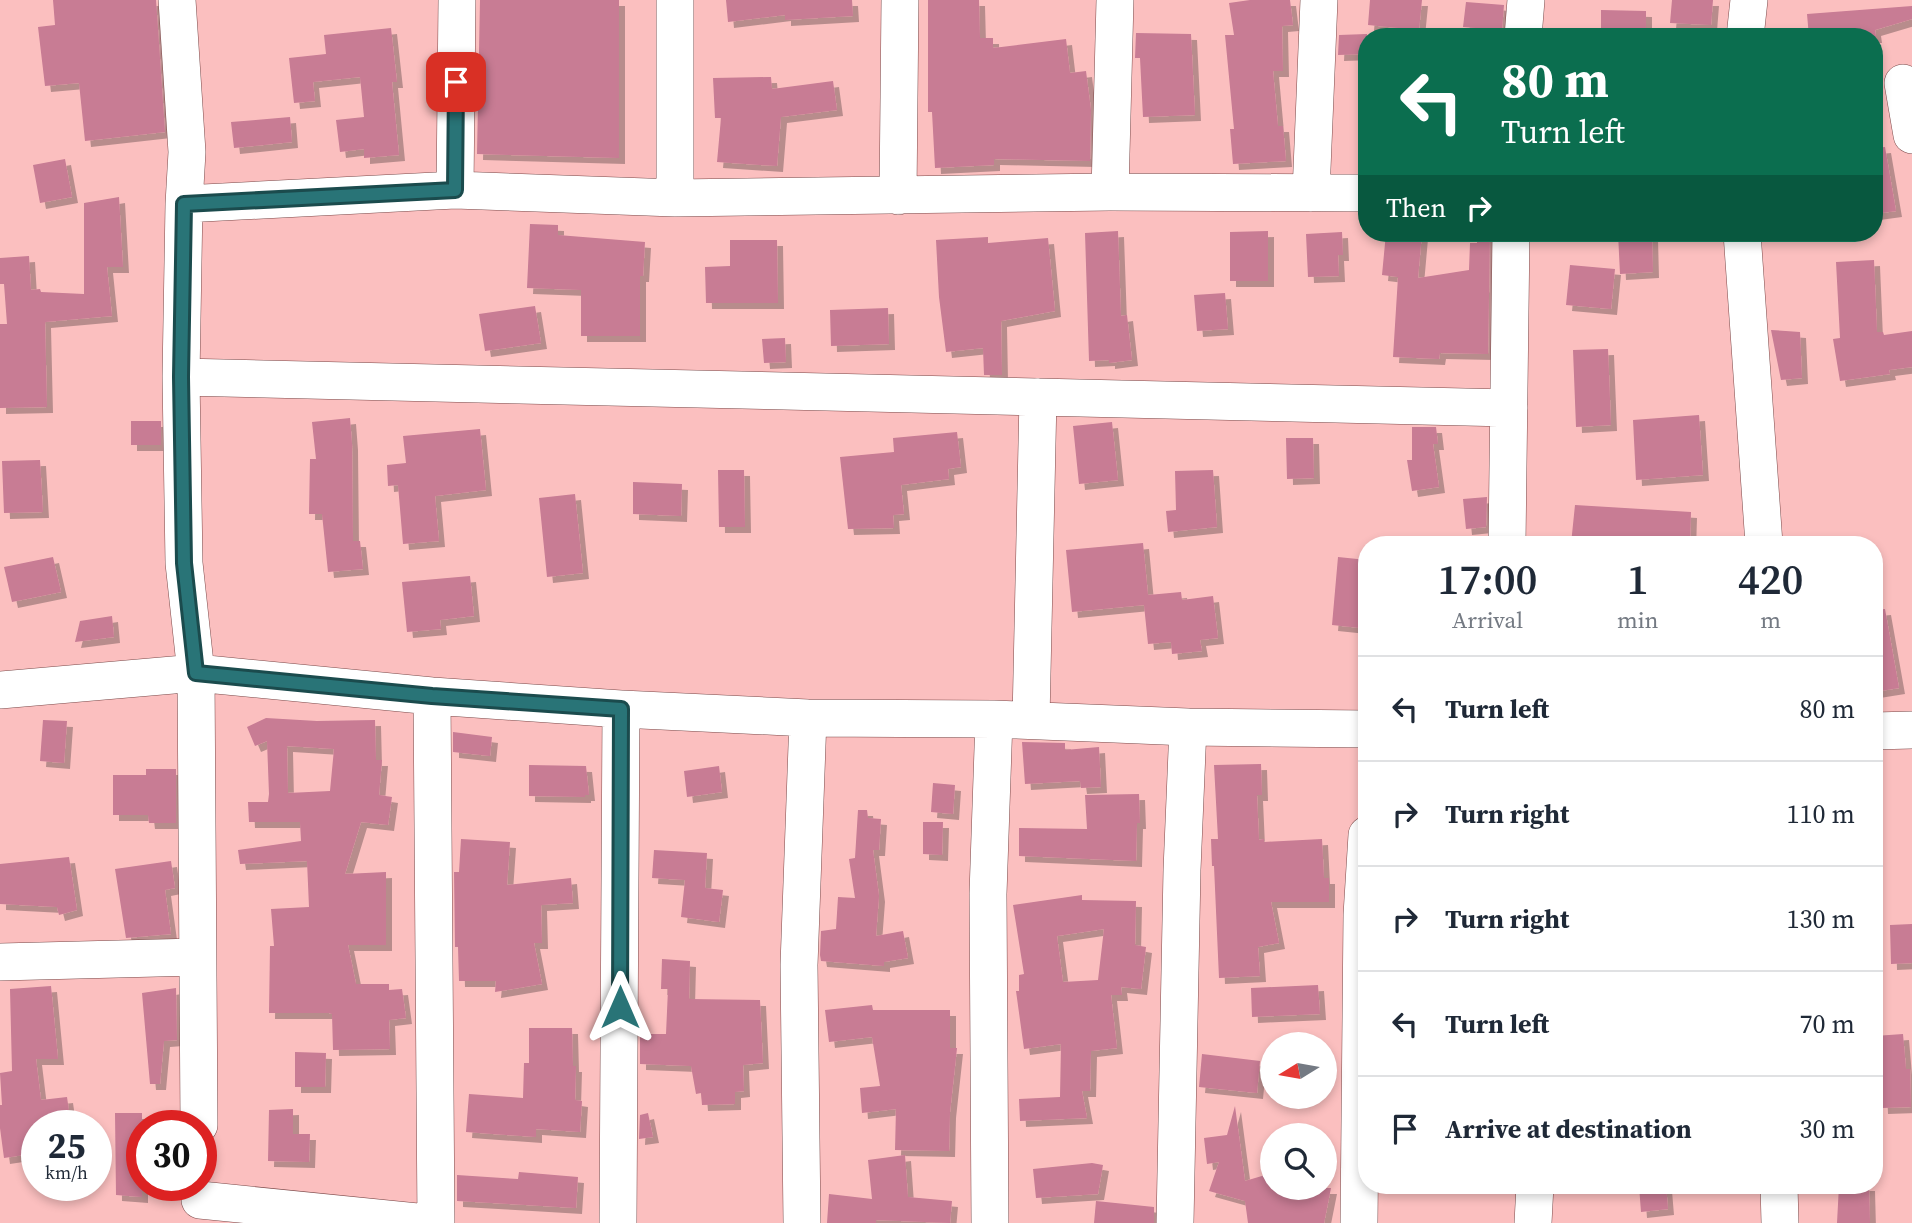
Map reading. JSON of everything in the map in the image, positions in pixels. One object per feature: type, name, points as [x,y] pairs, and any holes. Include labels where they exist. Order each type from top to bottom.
[{"type":"street","points":[[177,0],[187,152],[181,377],[184,563],[196,673],[200,1110]]},
{"type":"street","points":[[455,190],[457,0]]},
{"type":"street","points":[[675,0],[675,198]]},
{"type":"street","points":[[898,196],[900,0]]},
{"type":"street","points":[[1110,192],[1115,0]]},
{"type":"street","points":[[1311,193],[1319,0]]},
{"type":"street","points":[[1524,28],[1526,0]]},
{"type":"street","points":[[1746,28],[1749,0]]},
{"type":"street","points":[[1903,83],[1912,135]]},
{"type":"street","points":[[184,204],[455,190],[675,198],[1110,192],[1358,193]]},
{"type":"street","points":[[1507,536],[1511,242]]},
{"type":"street","points":[[1743,242],[1763,536]]},
{"type":"street","points":[[181,377],[1509,408]]},
{"type":"street","points":[[1031,720],[1038,397]]},
{"type":"street","points":[[0,690],[196,673],[432,696],[808,718],[994,719],[1188,727],[1358,729]]},
{"type":"street","points":[[432,696],[436,1223]]},
{"type":"street","points":[[618,1223],[621,709]]},
{"type":"street","points":[[802,1223],[799,965],[808,718]]},
{"type":"street","points":[[990,1223],[988,894],[994,719]]},
{"type":"street","points":[[1175,1223],[1182,870],[1188,727]]},
{"type":"street","points":[[1883,730],[1912,730]]},
{"type":"street","points":[[0,962],[197,957]]},
{"type":"street","points":[[1359,1194],[1359,1223]]},
{"type":"street","points":[[1533,1223],[1535,1194]]},
{"type":"street","points":[[1779,1194],[1780,1223]]},
{"type":"street","points":[[200,1203],[427,1223]]},
{"type":"building","points":[[53,0],[156,0],[165,132],[85,141],[79,83],[45,86],[38,27],[55,25]]},
{"type":"building","points":[[480,0],[619,0],[619,158],[477,154]]},
{"type":"building","points":[[726,0],[852,0],[853,16],[785,20],[785,15],[728,22]]},
{"type":"building","points":[[928,0],[979,0],[980,38],[993,38],[993,48],[1066,39],[1070,73],[1086,71],[1091,110],[1090,161],[994,159],[994,165],[935,168],[932,112],[928,112]]},
{"type":"building","points":[[1290,0],[1293,25],[1282,26],[1283,71],[1273,71],[1278,126],[1283,126],[1286,161],[1233,164],[1230,129],[1234,129],[1225,35],[1234,35],[1229,3]]},
{"type":"building","points":[[1370,0],[1422,0],[1419,28],[1368,25]]},
{"type":"building","points":[[1672,0],[1713,0],[1711,25],[1670,23]]},
{"type":"building","points":[[1466,2],[1504,5],[1502,28],[1463,27]]},
{"type":"building","points":[[1912,6],[1912,19],[1882,28],[1808,28],[1807,14]]},
{"type":"building","points":[[1601,10],[1646,11],[1646,28],[1601,28]]},
{"type":"building","points":[[391,28],[397,82],[392,82],[399,155],[364,158],[364,149],[340,152],[336,120],[364,117],[360,77],[313,82],[315,101],[294,103],[289,58],[326,54],[324,35]]},
{"type":"building","points":[[1136,33],[1191,34],[1195,115],[1143,117],[1140,58],[1135,58]]},
{"type":"building","points":[[1358,34],[1358,54],[1338,55],[1339,35]]},
{"type":"building","points":[[771,77],[772,89],[833,81],[837,110],[781,117],[777,166],[717,162],[721,118],[715,118],[713,78]]},
{"type":"building","points":[[290,117],[292,142],[234,148],[231,122]]},
{"type":"building","points":[[1883,147],[1896,211],[1883,213]]},
{"type":"building","points":[[65,159],[72,197],[40,203],[33,165]]},
{"type":"building","points":[[119,197],[123,267],[107,267],[112,316],[45,322],[47,407],[0,408],[0,324],[7,324],[4,284],[0,284],[0,258],[29,256],[31,290],[84,294],[84,203]]},
{"type":"building","points":[[530,224],[558,225],[558,235],[645,242],[643,276],[640,276],[640,336],[581,336],[581,290],[527,288]]},
{"type":"building","points":[[1118,231],[1121,316],[1127,315],[1132,360],[1109,363],[1109,360],[1089,361],[1085,233]]},
{"type":"building","points":[[1268,231],[1268,281],[1230,281],[1230,232]]},
{"type":"building","points":[[1342,232],[1343,255],[1338,255],[1339,276],[1308,277],[1306,234]]},
{"type":"building","points":[[988,237],[988,243],[1048,238],[1055,311],[1001,321],[1002,375],[984,375],[983,348],[946,352],[939,297],[936,240]]},
{"type":"building","points":[[730,240],[777,240],[778,303],[706,303],[705,267],[730,266]]},
{"type":"building","points":[[1385,242],[1421,242],[1418,278],[1469,270],[1470,243],[1490,242],[1488,354],[1440,353],[1439,359],[1393,357],[1398,277],[1382,275]]},
{"type":"building","points":[[1618,242],[1652,242],[1653,272],[1620,274]]},
{"type":"building","points":[[1874,260],[1877,332],[1883,332],[1884,335],[1912,331],[1912,367],[1889,370],[1890,374],[1840,381],[1833,339],[1840,338],[1836,262]]},
{"type":"building","points":[[1570,265],[1615,269],[1611,309],[1566,305]]},
{"type":"building","points":[[1225,293],[1228,329],[1197,331],[1194,295]]},
{"type":"building","points":[[535,306],[541,343],[485,351],[479,314]]},
{"type":"building","points":[[888,308],[889,344],[831,346],[830,310]]},
{"type":"building","points":[[1771,330],[1800,332],[1802,378],[1781,380]]},
{"type":"building","points":[[785,338],[786,362],[764,363],[762,339]]},
{"type":"building","points":[[1608,349],[1611,425],[1576,427],[1573,350]]},
{"type":"building","points":[[1699,415],[1703,475],[1636,480],[1633,420]]},
{"type":"building","points":[[350,418],[353,541],[360,541],[363,569],[328,572],[322,514],[309,514],[310,459],[316,459],[312,422]]},
{"type":"building","points":[[131,421],[161,421],[161,445],[131,445]]},
{"type":"building","points":[[1112,422],[1118,480],[1079,484],[1073,426]]},
{"type":"building","points":[[1412,427],[1436,427],[1438,444],[1433,444],[1439,487],[1412,491],[1407,460],[1412,460]]},
{"type":"building","points":[[480,429],[486,490],[435,496],[439,541],[403,544],[398,485],[388,486],[387,465],[406,463],[403,436]]},
{"type":"building","points":[[957,432],[961,467],[948,469],[949,479],[901,485],[904,514],[893,515],[894,528],[848,529],[840,457],[894,452],[893,438]]},
{"type":"building","points":[[1286,438],[1313,438],[1314,478],[1287,479]]},
{"type":"building","points":[[40,460],[43,512],[4,513],[2,461]]},
{"type":"building","points":[[718,470],[744,470],[745,527],[719,527]]},
{"type":"building","points":[[1213,470],[1217,527],[1168,532],[1166,511],[1176,510],[1175,471]]},
{"type":"building","points":[[633,482],[682,484],[681,516],[633,514]]},
{"type":"building","points":[[575,494],[583,573],[547,577],[539,498]]},
{"type":"building","points":[[1487,497],[1486,527],[1466,529],[1463,499]]},
{"type":"building","points":[[1575,505],[1691,512],[1690,536],[1572,536]]},
{"type":"building","points":[[1143,543],[1148,595],[1181,592],[1182,600],[1213,596],[1218,638],[1200,640],[1202,651],[1172,654],[1171,642],[1148,644],[1144,605],[1072,612],[1066,550]]},
{"type":"building","points":[[53,557],[61,592],[12,602],[4,567]]},
{"type":"building","points":[[1338,557],[1358,559],[1358,628],[1332,625]]},
{"type":"building","points":[[470,576],[474,616],[440,620],[441,629],[407,632],[402,582]]},
{"type":"building","points":[[1883,609],[1899,688],[1883,691]]},
{"type":"building","points":[[112,616],[114,637],[75,642],[80,621]]},
{"type":"building","points":[[266,718],[375,720],[376,760],[382,760],[379,795],[392,797],[388,825],[361,822],[345,874],[386,872],[386,945],[348,945],[356,984],[389,984],[389,990],[402,989],[406,1018],[389,1020],[390,1049],[333,1050],[332,1014],[269,1013],[270,946],[274,946],[271,909],[309,907],[307,861],[240,864],[238,850],[301,841],[300,822],[249,822],[248,802],[268,802],[269,794],[267,741],[255,746],[247,727]],"holes":[[[287,746],[334,749],[330,791],[288,793]]]},
{"type":"building","points":[[43,720],[67,721],[64,763],[40,761]]},
{"type":"building","points":[[453,732],[492,737],[490,756],[453,752]]},
{"type":"building","points":[[1022,742],[1065,743],[1065,750],[1099,747],[1101,787],[1081,788],[1080,781],[1025,784]]},
{"type":"building","points":[[1261,764],[1262,795],[1257,795],[1259,840],[1322,839],[1324,878],[1329,878],[1329,902],[1271,902],[1279,943],[1258,947],[1260,976],[1219,978],[1211,839],[1218,839],[1214,765]]},
{"type":"building","points":[[529,765],[586,766],[589,795],[529,796]]},
{"type":"building","points":[[719,766],[722,792],[687,797],[684,771]]},
{"type":"building","points":[[146,769],[176,769],[176,823],[149,823],[148,815],[113,815],[113,775],[146,775]]},
{"type":"building","points":[[933,783],[955,785],[953,814],[931,812]]},
{"type":"building","points":[[1139,794],[1140,823],[1137,823],[1136,861],[1019,856],[1019,828],[1087,829],[1085,795]]},
{"type":"building","points":[[858,810],[867,810],[868,818],[881,819],[879,850],[873,850],[879,896],[876,936],[903,931],[908,958],[884,962],[884,966],[821,961],[820,955],[821,931],[836,929],[838,897],[855,898],[849,859],[855,858]]},
{"type":"building","points":[[923,822],[943,822],[942,855],[923,854]]},
{"type":"building","points":[[461,839],[510,842],[507,885],[571,878],[573,903],[541,905],[542,943],[534,943],[542,984],[495,992],[496,981],[459,981],[458,947],[455,947],[454,872],[459,872]]},
{"type":"building","points":[[654,850],[707,853],[705,888],[723,890],[719,922],[681,917],[685,880],[652,878]]},
{"type":"building","points":[[69,857],[77,910],[59,915],[57,907],[0,904],[0,864]]},
{"type":"building","points":[[171,861],[175,888],[165,890],[171,934],[126,938],[115,869]]},
{"type":"building","points":[[1082,895],[1082,900],[1136,901],[1135,945],[1146,947],[1141,989],[1121,987],[1122,995],[1111,995],[1117,1048],[1091,1051],[1090,1091],[1082,1091],[1087,1118],[1020,1121],[1019,1099],[1060,1097],[1061,1044],[1024,1049],[1016,991],[1019,991],[1019,975],[1024,974],[1013,905]],"holes":[[[1104,929],[1098,980],[1063,982],[1057,936]]]},
{"type":"building","points":[[1912,924],[1912,963],[1891,964],[1890,925]]},
{"type":"building","points":[[662,959],[690,961],[689,999],[760,1000],[763,1063],[743,1065],[744,1091],[735,1092],[735,1104],[702,1105],[701,1093],[696,1094],[691,1066],[640,1064],[640,1034],[666,1034],[668,989],[661,989]]},
{"type":"building","points":[[1318,985],[1320,1014],[1252,1017],[1251,988]]},
{"type":"building","points":[[51,986],[58,1059],[36,1059],[41,1100],[67,1097],[69,1110],[21,1110],[21,1155],[4,1158],[0,1128],[0,1073],[12,1071],[10,989]]},
{"type":"building","points":[[176,988],[177,1040],[164,1041],[160,1084],[150,1084],[142,993]]},
{"type":"building","points":[[872,1005],[873,1010],[950,1010],[950,1048],[957,1048],[949,1151],[895,1150],[896,1109],[862,1113],[860,1088],[880,1086],[872,1037],[829,1042],[825,1010]]},
{"type":"building","points":[[529,1028],[572,1028],[573,1066],[576,1066],[575,1100],[582,1101],[580,1132],[536,1129],[536,1137],[466,1132],[469,1094],[523,1098],[524,1063],[529,1063]]},
{"type":"building","points":[[1903,1034],[1906,1069],[1910,1069],[1911,1107],[1883,1108],[1883,1035]]},
{"type":"building","points":[[295,1052],[326,1053],[325,1087],[295,1087]]},
{"type":"building","points":[[1202,1054],[1260,1061],[1257,1093],[1199,1087]]},
{"type":"building","points":[[1235,1106],[1245,1181],[1260,1177],[1260,1200],[1329,1200],[1324,1223],[1248,1223],[1245,1201],[1209,1191],[1219,1162],[1207,1164],[1204,1138],[1227,1135]]},
{"type":"building","points":[[293,1109],[293,1134],[310,1134],[309,1162],[268,1161],[269,1110]]},
{"type":"building","points":[[115,1113],[126,1113],[126,1196],[116,1195]]},
{"type":"building","points":[[648,1113],[653,1137],[639,1139],[640,1115]]},
{"type":"building","points":[[905,1155],[908,1197],[952,1201],[950,1223],[876,1220],[876,1223],[827,1223],[829,1194],[872,1199],[868,1160]]},
{"type":"building","points":[[1092,1163],[1103,1165],[1098,1194],[1036,1198],[1033,1169]]},
{"type":"building","points":[[519,1172],[578,1177],[576,1208],[457,1201],[457,1175],[518,1179]]},
{"type":"building","points":[[1640,1194],[1667,1194],[1668,1209],[1641,1212]]},
{"type":"building","points":[[1839,1194],[1869,1194],[1870,1223],[1837,1223]]},
{"type":"building","points":[[1096,1201],[1154,1207],[1154,1223],[1094,1223]]},
{"type":"route","points":[[456,82],[455,190],[184,204],[181,377],[184,563],[196,673],[432,696],[621,709],[620,1007]]}]
